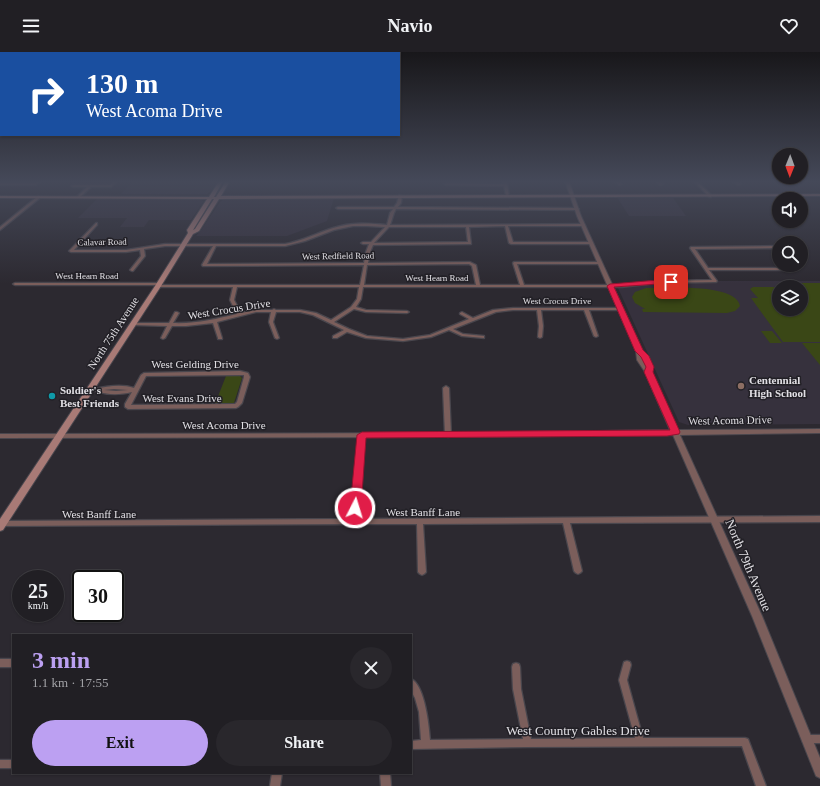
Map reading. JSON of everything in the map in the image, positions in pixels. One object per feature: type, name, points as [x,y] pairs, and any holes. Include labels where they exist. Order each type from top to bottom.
[{"type":"main road","name":"North 75th Avenue","points":[[191,233],[190,230],[197,215]]},
{"type":"main road","name":"North 75th Avenue","points":[[1,525],[159,285],[183,245],[191,233],[197,230],[206,215]]},
{"type":"street","points":[[0,230],[17,215]]},
{"type":"street","points":[[331,322],[353,308],[359,299],[371,244],[388,226],[391,215]]},
{"type":"street","name":"North 79th Avenue","points":[[579,215],[639,351],[640,360],[648,372],[757,616],[820,772]]},
{"type":"street","name":"Calavar Road","points":[[96,224],[71,250],[122,251],[156,246],[183,245],[285,245],[309,239],[334,229],[350,225],[365,224],[388,226],[583,225]]},
{"type":"street","points":[[363,243],[470,243],[467,225]]},
{"type":"street","points":[[506,225],[511,243],[591,243]]},
{"type":"street","points":[[309,239],[314,241]]},
{"type":"street","name":"West Redfield Road","points":[[215,245],[204,265],[366,263],[473,264],[478,286]]},
{"type":"street","points":[[132,270],[143,256],[142,248]]},
{"type":"street","points":[[772,249],[692,248],[706,269],[772,269]]},
{"type":"street","points":[[522,286],[515,263],[600,263]]},
{"type":"street","name":"West Hearn Road","points":[[15,284],[234,287],[610,286],[657,282],[715,281],[706,269]]},
{"type":"street","points":[[234,287],[232,300],[240,314]]},
{"type":"street","points":[[353,308],[366,311],[407,312]]},
{"type":"street","points":[[538,309],[541,326],[540,337]]},
{"type":"street","name":"West Crocus Drive","points":[[133,324],[186,325],[215,321],[256,311],[274,310],[307,312],[346,330],[373,338],[403,340],[423,338],[495,311],[538,309],[620,309]]},
{"type":"street","points":[[586,309],[596,336]]},
{"type":"street","points":[[274,310],[271,322],[277,338]]},
{"type":"street","points":[[163,338],[177,313]]},
{"type":"street","points":[[462,313],[472,319]]},
{"type":"street","points":[[215,321],[220,338]]},
{"type":"street","points":[[450,329],[462,335],[482,337]]},
{"type":"street","points":[[335,337],[346,330]]},
{"type":"street","name":"West Gelding Drive","points":[[135,390],[144,375],[246,374],[247,377],[239,403],[236,406]]},
{"type":"street","name":"West Evans Drive","points":[[106,388],[127,388],[135,390],[124,392],[103,392],[97,390],[106,388]]},
{"type":"street","points":[[446,388],[448,435]]},
{"type":"street","name":"West Evans Drive","points":[[135,390],[128,407],[236,406]]},
{"type":"street","name":"West Acoma Drive","points":[[0,436],[448,435],[820,431]]},
{"type":"street","points":[[354,523],[362,435]]},
{"type":"street","name":"West Banff Lane","points":[[1,525],[820,519]]},
{"type":"street","points":[[566,521],[578,571]]},
{"type":"street","points":[[420,522],[422,572]]},
{"type":"street","points":[[0,663],[12,663]]},
{"type":"street","points":[[627,665],[623,680],[640,742]]},
{"type":"street","points":[[516,667],[517,689],[528,743]]},
{"type":"street","points":[[412,684],[422,704],[425,717],[426,745]]},
{"type":"street","points":[[806,739],[820,739]]},
{"type":"street","name":"West Country Gables Drive","points":[[412,746],[528,743],[745,742],[761,786]]},
{"type":"street","points":[[0,764],[12,764]]},
{"type":"street","points":[[275,786],[277,774]]},
{"type":"street","points":[[385,774],[386,786]]},
{"type":"shaded area","points":[[81,215],[194,215],[191,220],[149,220],[144,227],[120,227],[127,218],[78,218]]},
{"type":"shaded area","points":[[211,215],[329,215],[327,221],[287,236],[196,236]]},
{"type":"shaded area","points":[[629,215],[686,216],[629,216]]},
{"type":"shaded area","name":"Centennial High School","points":[[772,281],[772,316],[808,316],[808,281],[820,281],[820,424],[688,425],[679,422],[618,288],[654,283]]},
{"type":"green space","points":[[808,283],[820,283],[820,342],[783,342],[751,298],[758,298],[750,289],[753,287],[772,287],[772,316],[808,316]]},
{"type":"green space","points":[[646,288],[699,288],[714,290],[726,293],[736,299],[740,306],[735,311],[727,313],[643,312],[642,309],[645,309],[635,303],[632,297],[635,292]]},
{"type":"green space","points":[[761,331],[772,331],[782,343],[770,343]]},
{"type":"green space","points":[[802,343],[820,343],[820,365]]},
{"type":"green space","points":[[226,376],[240,376],[242,378],[234,403],[215,404]]},
{"type":"place","name":"Centennial High School","points":[[741,386]]},
{"type":"place","name":"Soldier's Best Friends","points":[[52,396]]},
{"type":"route","points":[[355,508],[362,435],[675,432],[648,372],[650,367],[645,356],[639,351],[610,286],[652,282],[671,282]]}]
